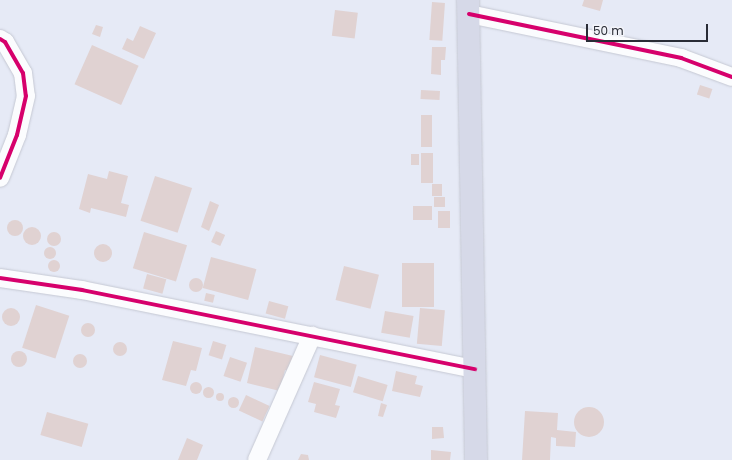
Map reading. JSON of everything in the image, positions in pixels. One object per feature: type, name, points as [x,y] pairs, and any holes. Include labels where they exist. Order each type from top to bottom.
[{"type":"highway","points":[[468,7],[476,460]]},
{"type":"street","points":[[468,7],[681,58],[732,77]]},
{"type":"street","points":[[0,39],[5,42],[23,73],[26,96],[17,135],[0,178]]},
{"type":"street","points":[[0,278],[82,290],[475,369]]},
{"type":"street","points":[[257,460],[312,336]]},
{"type":"building","points":[[584,0],[603,0],[600,11],[582,6]]},
{"type":"building","points":[[432,2],[445,3],[442,41],[429,40]]},
{"type":"building","points":[[335,10],[358,13],[355,39],[332,36]]},
{"type":"building","points":[[96,25],[103,27],[100,37],[92,34]]},
{"type":"building","points":[[140,26],[156,33],[144,59],[122,49],[127,38],[133,41]]},
{"type":"building","points":[[92,45],[139,66],[121,105],[75,84]]},
{"type":"building","points":[[432,47],[446,47],[445,60],[441,60],[441,75],[431,74]]},
{"type":"building","points":[[700,85],[712,89],[709,99],[697,95]]},
{"type":"building","points":[[421,90],[440,91],[440,100],[421,99]]},
{"type":"building","points":[[421,115],[432,115],[432,147],[421,147]]},
{"type":"building","points":[[421,153],[433,153],[433,183],[421,183]]},
{"type":"building","points":[[411,154],[419,154],[419,165],[411,165]]},
{"type":"building","points":[[109,171],[128,176],[121,203],[129,205],[126,217],[91,208],[90,213],[79,209],[88,174],[107,179]]},
{"type":"building","points":[[155,176],[192,188],[178,233],[140,221]]},
{"type":"building","points":[[432,184],[442,184],[442,196],[432,196]]},
{"type":"building","points":[[434,197],[445,197],[445,207],[434,207]]},
{"type":"building","points":[[210,201],[219,205],[209,231],[201,227]]},
{"type":"building","points":[[413,206],[432,206],[432,220],[413,220]]},
{"type":"building","points":[[438,211],[450,211],[450,228],[438,228]]},
{"type":"building","points":[[15,220],[21,222],[23,228],[21,234],[15,236],[9,234],[7,228],[9,222]]},
{"type":"building","points":[[32,227],[38,230],[41,236],[38,242],[32,245],[26,242],[23,236],[26,230]]},
{"type":"building","points":[[216,231],[225,235],[220,246],[211,242]]},
{"type":"building","points":[[54,232],[59,234],[61,239],[59,244],[54,246],[49,244],[47,239],[49,234]]},
{"type":"building","points":[[144,232],[187,245],[176,281],[133,268]]},
{"type":"building","points":[[99,244],[107,244],[112,249],[110,260],[107,262],[99,262],[94,257],[94,249]]},
{"type":"building","points":[[50,247],[54,249],[56,253],[54,257],[50,259],[46,257],[44,253],[46,249]]},
{"type":"building","points":[[211,257],[256,269],[248,300],[203,288]]},
{"type":"building","points":[[52,260],[56,260],[60,266],[56,272],[52,272],[48,268],[48,264]]},
{"type":"building","points":[[402,263],[434,263],[434,307],[402,307]]},
{"type":"building","points":[[344,266],[379,275],[370,309],[336,300]]},
{"type":"building","points":[[147,274],[166,279],[162,294],[143,288]]},
{"type":"building","points":[[196,278],[201,280],[203,285],[201,290],[196,292],[191,290],[189,285],[191,280]]},
{"type":"building","points":[[206,293],[215,295],[213,303],[204,301]]},
{"type":"building","points":[[269,301],[288,306],[285,319],[266,314]]},
{"type":"building","points":[[36,305],[69,316],[55,359],[22,348]]},
{"type":"building","points":[[11,308],[17,311],[20,317],[17,323],[11,326],[5,323],[2,317],[5,311]]},
{"type":"building","points":[[420,308],[445,310],[442,346],[417,344]]},
{"type":"building","points":[[385,311],[414,316],[410,338],[381,333]]},
{"type":"building","points":[[88,323],[93,325],[95,330],[93,335],[88,337],[83,335],[81,330],[83,325]]},
{"type":"building","points":[[173,341],[202,348],[196,371],[191,370],[186,386],[162,380]]},
{"type":"building","points":[[213,341],[226,345],[222,359],[209,355]]},
{"type":"building","points":[[117,342],[123,342],[127,346],[127,352],[123,356],[117,356],[113,352],[113,346]]},
{"type":"building","points":[[255,347],[293,356],[290,371],[285,370],[280,391],[247,383]]},
{"type":"building","points":[[19,351],[25,353],[27,359],[25,365],[19,367],[13,365],[11,359],[13,353]]},
{"type":"building","points":[[80,354],[85,356],[87,361],[85,366],[80,368],[75,366],[73,361],[75,356]]},
{"type":"building","points":[[320,355],[357,365],[351,387],[314,377]]},
{"type":"building","points":[[230,357],[247,363],[241,382],[223,376]]},
{"type":"building","points":[[396,371],[417,376],[415,384],[423,386],[420,397],[392,391]]},
{"type":"building","points":[[358,376],[388,385],[383,401],[353,392]]},
{"type":"building","points":[[196,382],[200,384],[202,388],[200,392],[196,394],[192,392],[190,388],[192,384]]},
{"type":"building","points":[[314,382],[340,389],[335,405],[340,406],[336,418],[314,412],[316,404],[308,402]]},
{"type":"building","points":[[206,387],[210,387],[212,388],[212,396],[206,397],[203,394],[203,390]]},
{"type":"building","points":[[218,393],[222,393],[224,397],[222,401],[218,401],[216,399],[216,395]]},
{"type":"building","points":[[246,395],[270,406],[262,421],[239,410]]},
{"type":"building","points":[[231,397],[235,397],[237,398],[237,406],[231,407],[228,404],[228,400]]},
{"type":"building","points":[[381,403],[387,405],[383,417],[378,416]]},
{"type":"building","points":[[589,407],[595,408],[603,416],[603,428],[595,436],[589,437],[583,436],[575,428],[574,422],[575,416],[583,408]]},
{"type":"building","points":[[525,411],[558,413],[557,430],[576,432],[575,447],[556,446],[556,438],[551,437],[550,460],[522,460]]},
{"type":"building","points":[[47,412],[88,424],[82,447],[40,435]]},
{"type":"building","points":[[432,427],[443,427],[444,438],[432,439]]},
{"type":"building","points":[[187,438],[203,445],[197,460],[178,460]]},
{"type":"building","points":[[431,450],[451,452],[450,460],[431,460]]},
{"type":"building","points":[[301,454],[308,455],[309,460],[298,460]]},
{"type":"cycle path","points":[[469,14],[681,58],[732,77]]},
{"type":"cycle path","points":[[0,39],[5,42],[23,73],[26,96],[17,135],[0,178]]},
{"type":"cycle path","points":[[0,278],[82,290],[475,369]]}]
